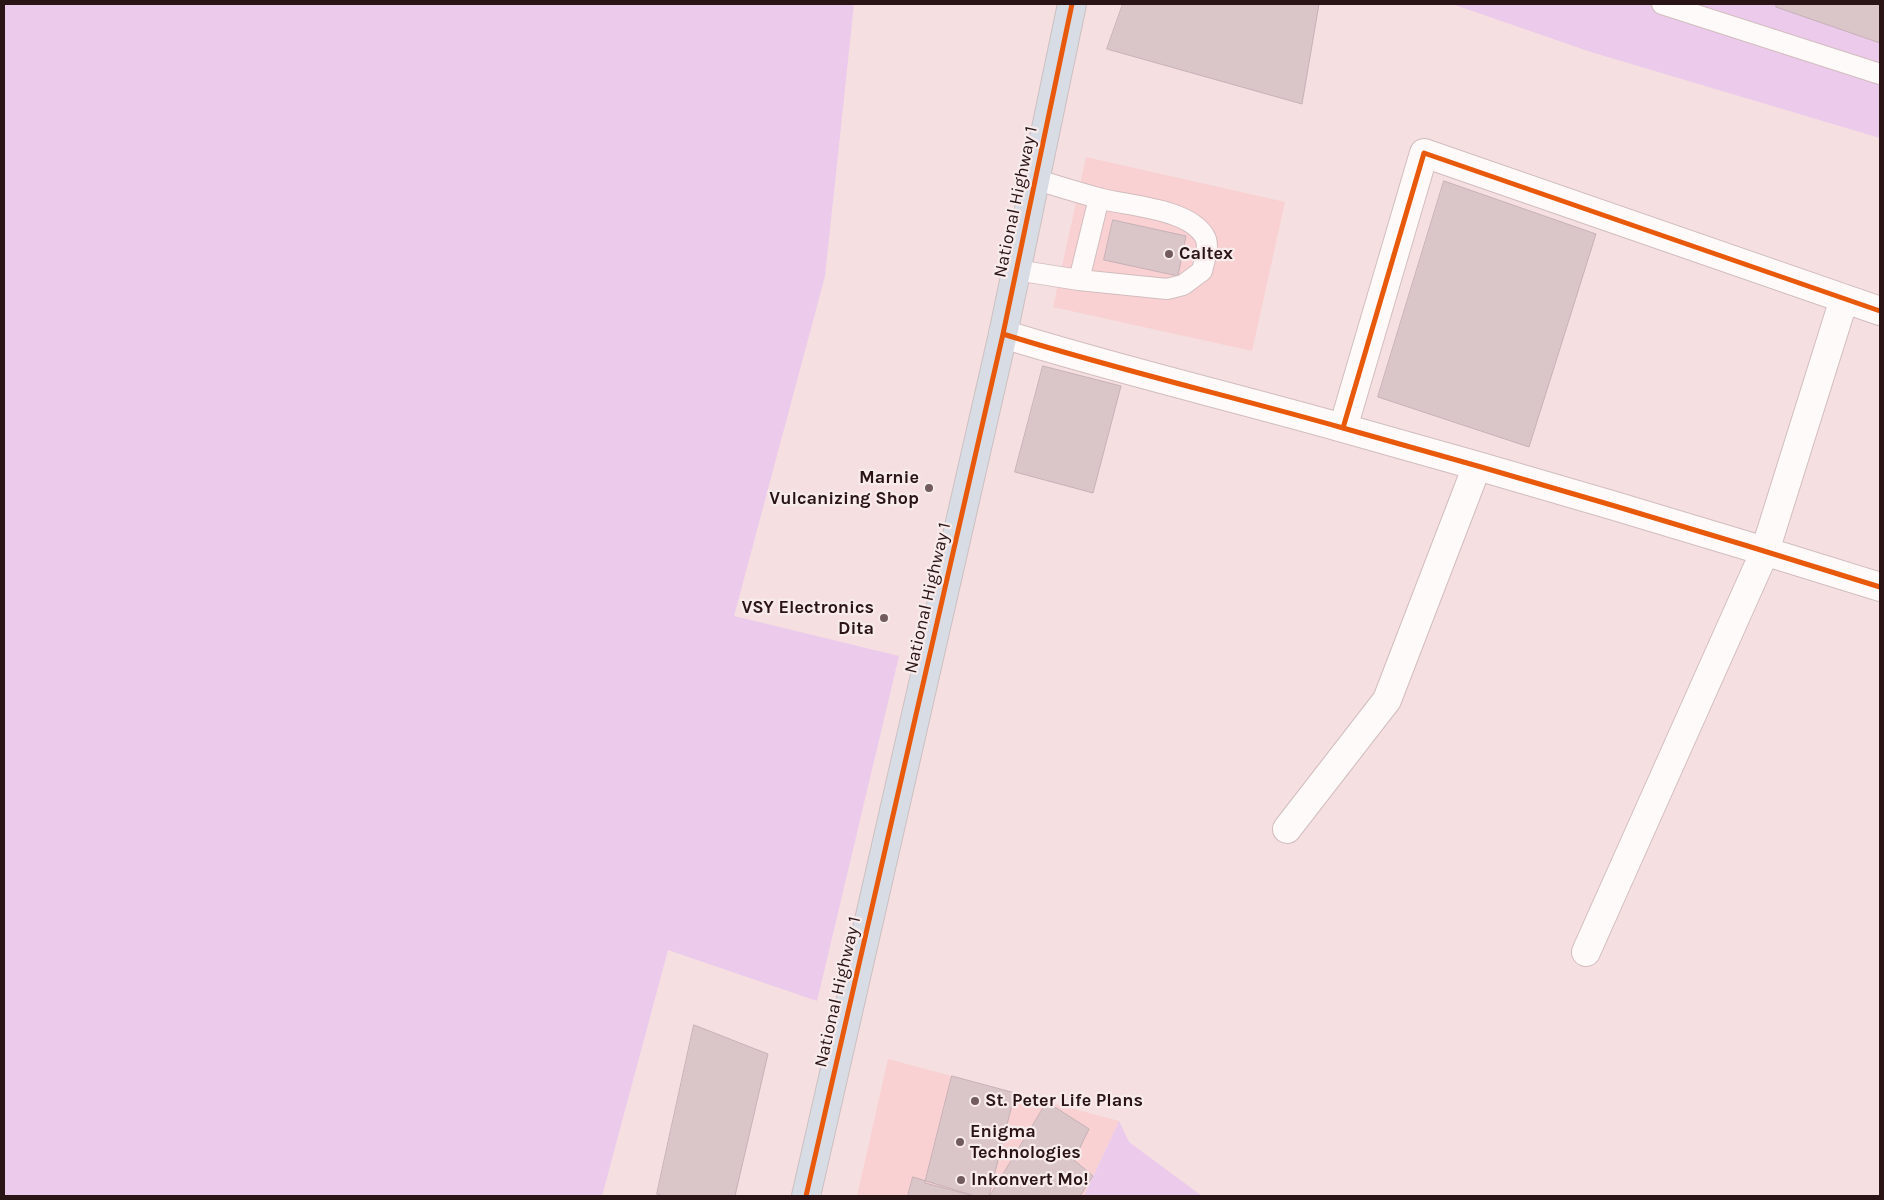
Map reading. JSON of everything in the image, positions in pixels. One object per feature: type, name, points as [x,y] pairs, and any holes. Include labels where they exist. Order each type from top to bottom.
[{"type":"highway","name":"National Highway 1","points":[[806,1196],[1003,334],[1072,4]]},
{"type":"street","points":[[1343,428],[1424,153],[1880,311]]},
{"type":"street","points":[[1586,952],[1765,551],[1844,299]]},
{"type":"street","points":[[1003,334],[1062,352],[1477,466],[1880,587]]},
{"type":"street","points":[[1287,829],[1387,700],[1477,466]]},
{"type":"lane","points":[[1662,4],[1880,74]]},
{"type":"lane","points":[[1016,270],[1079,280],[1167,289],[1183,285],[1202,271],[1207,244],[1205,238],[1194,224],[1170,214],[1099,198],[1035,179]]},
{"type":"lane","points":[[1079,280],[1099,198]]},
{"type":"shaded area","points":[[4,4],[854,4],[825,276],[734,616],[899,656],[817,1001],[668,950],[602,1196],[4,1196]]},
{"type":"shaded area","points":[[1452,4],[1880,4],[1880,138],[1591,52]]},
{"type":"shaded area","name":"Caltex","points":[[1086,157],[1285,202],[1252,351],[1053,307]]},
{"type":"shaded area","points":[[888,1059],[1119,1121],[1084,1196],[857,1196]]},
{"type":"shaded area","points":[[1119,1121],[1129,1142],[1202,1196],[1084,1196]]},
{"type":"building","points":[[1123,4],[1319,4],[1302,104],[1107,49]]},
{"type":"building","points":[[1777,4],[1880,4],[1880,43],[1776,7]]},
{"type":"building","points":[[1444,181],[1596,234],[1529,447],[1378,397]]},
{"type":"building","points":[[1113,220],[1186,236],[1178,276],[1104,260]]},
{"type":"building","points":[[1043,366],[1121,386],[1093,493],[1015,472]]},
{"type":"building","points":[[694,1025],[768,1054],[735,1196],[664,1196],[657,1194]]},
{"type":"building","points":[[952,1076],[1015,1093],[989,1196],[974,1196],[925,1183]]},
{"type":"building","points":[[1047,1102],[1089,1129],[1074,1160],[1093,1176],[1080,1196],[990,1196]]},
{"type":"building","points":[[913,1177],[975,1196],[908,1196]]},
{"type":"cycle path","points":[[806,1196],[1003,334],[1072,4]]},
{"type":"cycle path","points":[[1343,428],[1424,153],[1880,311]]},
{"type":"cycle path","points":[[1003,334],[1087,359],[1301,416],[1478,466],[1880,587]]},
{"type":"place","name":"Caltex","points":[[1169,254]]},
{"type":"place","name":"Marnie Vulcanizing Shop","points":[[929,488]]},
{"type":"place","name":"VSY Electronics Dita","points":[[884,618]]},
{"type":"place","name":"St. Peter Life Plans","points":[[975,1101]]},
{"type":"place","name":"Enigma Technologies","points":[[960,1142]]},
{"type":"place","name":"Inkonvert Mo!","points":[[961,1180]]}]
